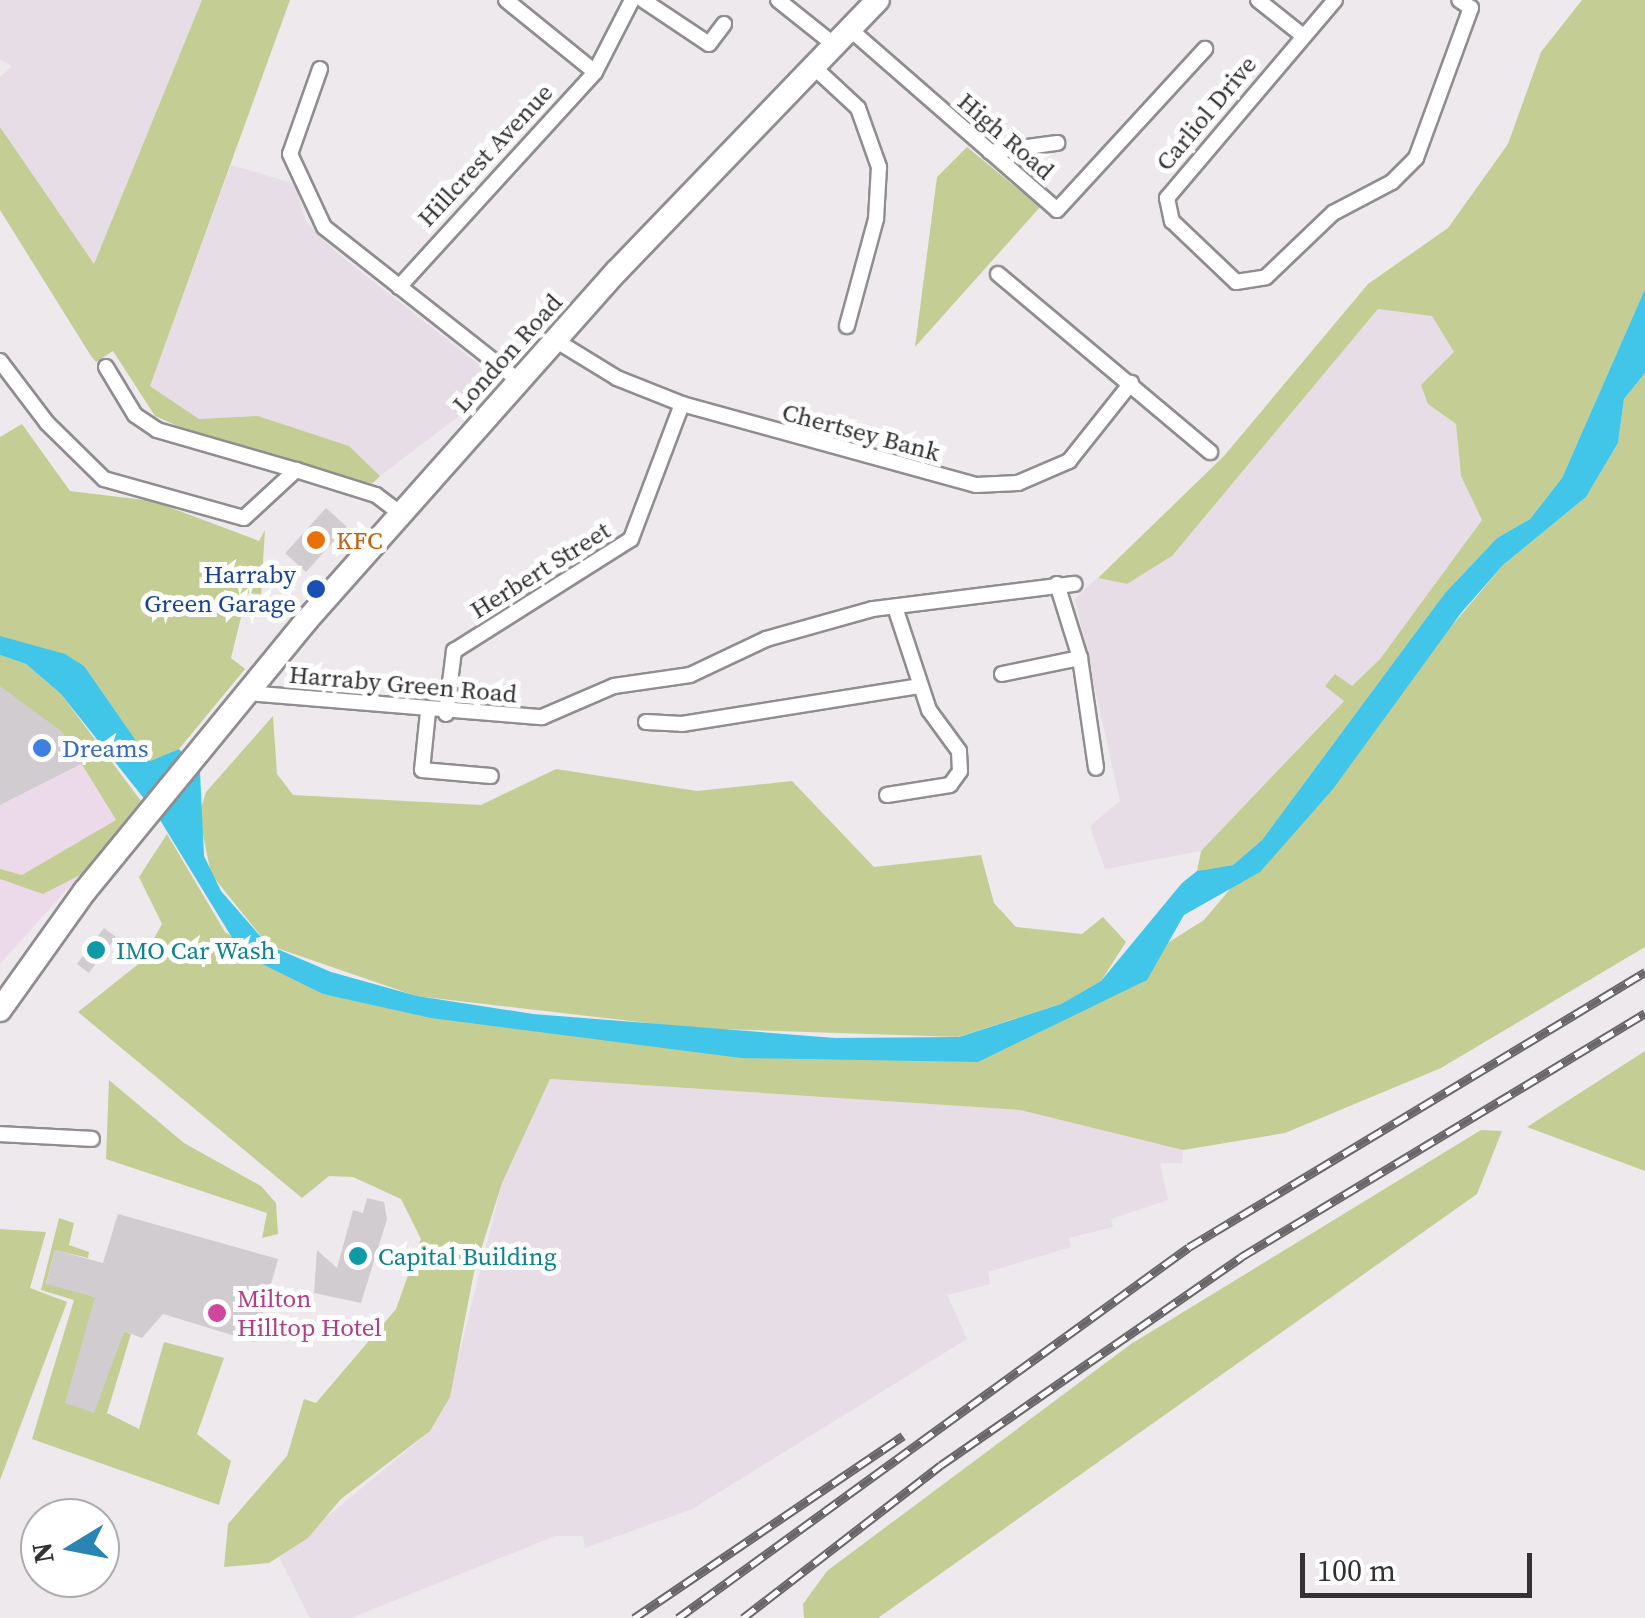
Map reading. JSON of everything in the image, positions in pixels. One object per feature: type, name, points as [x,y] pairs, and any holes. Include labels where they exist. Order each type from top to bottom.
[{"type":"main road","name":"London Road","points":[[0,1010],[247,692],[400,513],[518,380],[817,70],[878,0]]},
{"type":"street","points":[[506,0],[595,72]]},
{"type":"street","name":"Hillcrest Avenue","points":[[399,287],[595,72],[605,55],[604,43],[632,0]]},
{"type":"street","points":[[642,0],[709,44],[724,24]]},
{"type":"street","name":"High Road","points":[[778,0],[844,39],[1058,210],[1205,49]]},
{"type":"street","points":[[1258,0],[1302,35]]},
{"type":"street","name":"Carliol Drive","points":[[1334,0],[1166,198],[1172,222],[1236,282],[1266,277],[1333,212],[1392,182],[1416,158],[1470,3]]},
{"type":"street","points":[[320,69],[290,154],[324,227],[518,380]]},
{"type":"street","points":[[817,70],[858,108],[878,167],[876,219],[847,326]]},
{"type":"street","points":[[990,152],[1056,144]]},
{"type":"street","points":[[998,274],[1210,452]]},
{"type":"street","name":"Chertsey Bank","points":[[556,340],[616,378],[682,404],[993,485],[1069,461],[1130,383]]},
{"type":"street","points":[[0,361],[47,423],[104,480],[244,518],[296,470]]},
{"type":"street","points":[[106,367],[135,415],[158,430],[376,495],[400,513]]},
{"type":"street","name":"Herbert Street","points":[[446,714],[454,651],[631,539],[682,404]]},
{"type":"street","points":[[1057,584],[1080,658],[1096,768]]},
{"type":"street","name":"Harraby Green Road","points":[[247,692],[446,714],[542,718],[614,686],[690,675],[781,634],[896,607],[1074,584]]},
{"type":"street","points":[[887,795],[950,784],[960,771],[959,751],[919,686],[896,607]]},
{"type":"street","points":[[1002,674],[1080,658]]},
{"type":"street","points":[[646,722],[682,724],[919,686]]},
{"type":"street","points":[[428,712],[422,770],[492,776]]},
{"type":"street","points":[[0,1134],[92,1139]]},
{"type":"shaded area","points":[[0,0],[202,0],[94,265],[0,127],[0,77],[12,66],[0,60]]},
{"type":"shaded area","points":[[231,165],[295,184],[305,220],[336,252],[482,367],[488,384],[480,400],[380,476],[349,446],[258,416],[199,419],[150,386]]},
{"type":"shaded area","points":[[1378,309],[1432,315],[1454,352],[1428,404],[1456,424],[1461,475],[1482,520],[1380,659],[1352,686],[1325,685],[1344,700],[1201,851],[1105,869],[1090,826],[1120,801],[1075,599],[1097,578],[1127,584],[1172,556]]},
{"type":"shaded area","points":[[0,688],[62,732],[121,829],[0,964]]},
{"type":"shaded area","points":[[550,1079],[1020,1110],[1183,1150],[1182,1163],[1160,1163],[1168,1200],[1111,1219],[1113,1227],[1069,1238],[1071,1247],[988,1272],[990,1284],[947,1295],[967,1339],[692,1509],[585,1548],[583,1536],[555,1536],[351,1618],[310,1618],[279,1557],[430,1431],[461,1347],[502,1183]]},
{"type":"green space","points":[[202,0],[290,0],[150,386],[199,419],[258,416],[349,446],[380,476],[373,483],[290,476],[155,416],[113,351],[96,362],[91,356],[0,210],[0,127],[94,264]]},
{"type":"green space","points":[[1582,0],[1645,0],[1645,289],[1562,478],[1530,519],[1497,538],[1445,593],[1262,840],[1233,865],[1197,871],[1201,851],[1344,701],[1325,686],[1335,674],[1352,686],[1380,659],[1482,520],[1461,476],[1456,424],[1428,404],[1421,385],[1454,352],[1432,316],[1378,309],[1172,556],[1127,584],[1098,578],[1224,456],[1368,284],[1448,228],[1508,144],[1541,52]]},
{"type":"green space","points":[[967,147],[1040,207],[915,347],[937,177]]},
{"type":"green space","points":[[1645,373],[1645,947],[1441,1068],[1285,1133],[1183,1150],[1020,1110],[550,1079],[502,1183],[474,1272],[450,1397],[430,1431],[341,1499],[308,1538],[269,1563],[224,1567],[228,1524],[287,1456],[304,1399],[316,1403],[396,1309],[421,1239],[401,1199],[353,1177],[329,1176],[302,1198],[78,1012],[141,962],[162,924],[139,877],[167,834],[225,932],[323,994],[978,1062],[1204,920],[1503,565],[1586,497],[1618,443],[1624,399]]},
{"type":"green space","points":[[22,424],[70,491],[153,501],[259,541],[265,530],[261,594],[247,593],[231,658],[245,669],[179,749],[150,761],[65,665],[0,645],[0,437]]},
{"type":"green space","points":[[0,655],[26,664],[61,694],[141,801],[82,874],[43,894],[0,879],[0,869],[22,875],[116,820],[62,732],[0,688]]},
{"type":"green space","points":[[273,716],[277,774],[293,795],[481,805],[556,769],[697,791],[792,781],[874,867],[981,855],[994,903],[1016,927],[1082,934],[1103,917],[1126,942],[1101,981],[1061,1004],[958,1037],[691,1028],[416,996],[268,945],[211,874],[199,815],[206,792]]},
{"type":"green space","points":[[1645,1051],[1645,1171],[1527,1127]]},
{"type":"green space","points":[[109,1080],[184,1143],[261,1186],[276,1203],[278,1234],[262,1238],[267,1213],[106,1159]]},
{"type":"green space","points":[[1481,1130],[1502,1131],[1477,1194],[878,1618],[804,1618],[803,1604],[827,1571],[1131,1344]]},
{"type":"green space","points":[[59,1218],[74,1223],[69,1245],[89,1252],[88,1258],[55,1250],[46,1283],[95,1297],[94,1412],[124,1331],[131,1334],[107,1413],[139,1429],[164,1342],[224,1358],[197,1434],[231,1461],[219,1505],[32,1439],[74,1300],[41,1290]]},
{"type":"green space","points":[[0,1229],[46,1232],[30,1288],[67,1302],[0,1480]]},
{"type":"water","points":[[1645,289],[1645,373],[1624,399],[1618,443],[1586,497],[1503,565],[1461,613],[1333,789],[1260,872],[1184,915],[1147,980],[978,1062],[741,1058],[431,1018],[323,994],[242,954],[157,815],[61,694],[26,664],[0,655],[0,636],[65,654],[84,666],[150,761],[179,749],[200,772],[204,856],[221,891],[268,945],[331,972],[417,996],[533,1014],[835,1038],[959,1037],[1061,1004],[1101,981],[1182,883],[1197,871],[1233,865],[1262,840],[1445,593],[1497,538],[1530,519],[1562,478]]},
{"type":"building","name":"KFC","points":[[326,508],[347,527],[306,572],[285,553]]},
{"type":"building","name":"Dreams","points":[[0,686],[62,732],[81,764],[0,805]]},
{"type":"building","name":"IMO Car Wash","points":[[104,928],[116,937],[89,973],[77,964]]},
{"type":"building","name":"Capital Building","points":[[367,1198],[384,1202],[387,1219],[361,1303],[314,1293],[317,1250],[337,1268],[353,1210],[363,1213]]},
{"type":"building","name":"Milton Hilltop Hotel","points":[[118,1214],[278,1259],[255,1342],[163,1314],[142,1338],[124,1331],[94,1413],[65,1403],[95,1297],[46,1284],[55,1250],[103,1263]]},
{"type":"railway","points":[[678,1618],[1189,1247],[1645,972]]},
{"type":"railway","points":[[743,1618],[941,1465],[1241,1257],[1645,1013]]},
{"type":"railway","points":[[634,1618],[903,1436]]},
{"type":"place","name":"KFC","points":[[316,540]]},
{"type":"place","name":"Harraby Green Garage","points":[[316,589]]},
{"type":"place","name":"Dreams","points":[[42,748]]},
{"type":"place","name":"IMO Car Wash","points":[[96,950]]},
{"type":"place","name":"Capital Building","points":[[358,1256]]},
{"type":"place","name":"Milton Hilltop Hotel","points":[[217,1313]]}]
